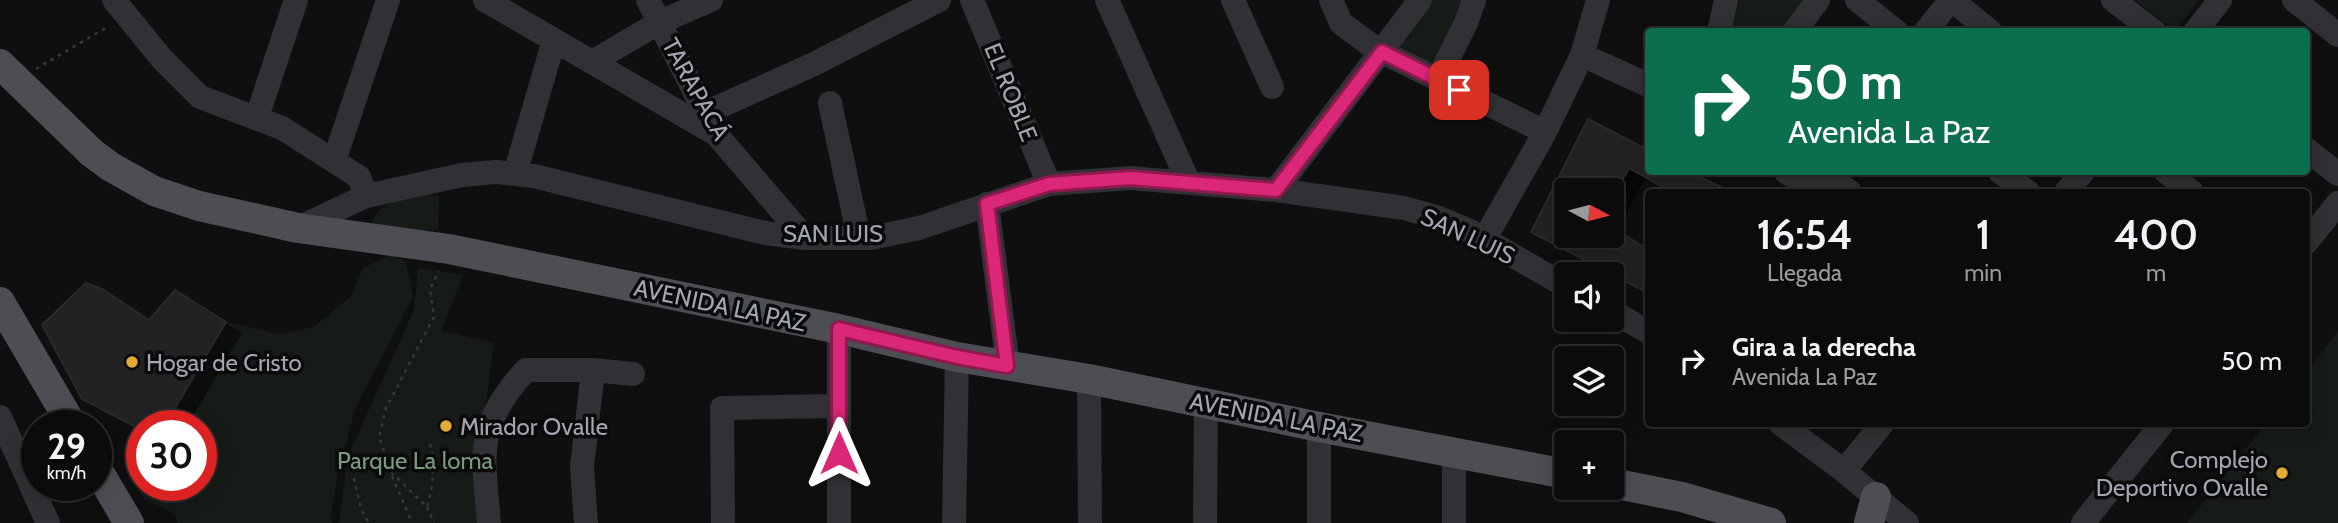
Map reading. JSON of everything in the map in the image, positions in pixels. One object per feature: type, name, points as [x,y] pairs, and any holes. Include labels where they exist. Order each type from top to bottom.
[{"type":"main road","name":"AVENIDA LA PAZ","points":[[8,72],[92,153],[132,180],[176,199],[298,228],[449,249],[839,329],[957,357],[1089,379],[1554,472]]},
{"type":"main road","points":[[0,302],[63,410]]},
{"type":"main road","points":[[1624,485],[1682,497],[1771,523]]},
{"type":"main road","points":[[112,494],[129,523]]},
{"type":"street","points":[[257,117],[296,0]]},
{"type":"street","points":[[334,160],[388,0]]},
{"type":"street","name":"TARAPACÁ","points":[[648,0],[710,124],[805,238]]},
{"type":"street","points":[[592,62],[660,23],[711,0]]},
{"type":"street","points":[[489,1],[592,62],[710,124],[811,65],[939,0]]},
{"type":"street","name":"EL ROBLE","points":[[972,0],[1049,184]]},
{"type":"street","points":[[1107,0],[1188,181]]},
{"type":"street","points":[[1233,0],[1272,87]]},
{"type":"street","points":[[1331,0],[1341,23],[1382,52],[1545,132]]},
{"type":"street","points":[[1276,190],[1420,0]]},
{"type":"street","points":[[1438,79],[1466,23],[1474,0]]},
{"type":"street","points":[[1484,240],[1545,132],[1582,55],[1598,0]]},
{"type":"street","points":[[1720,28],[1726,0]]},
{"type":"street","points":[[1797,28],[1818,0]]},
{"type":"street","points":[[1857,0],[1892,28]]},
{"type":"street","points":[[1928,28],[1951,0],[1986,28]]},
{"type":"street","points":[[2113,0],[2150,28]]},
{"type":"street","points":[[2198,28],[2220,0]]},
{"type":"street","points":[[2294,0],[2338,35]]},
{"type":"street","points":[[120,8],[162,59],[200,97],[282,128],[359,177],[366,196]]},
{"type":"street","points":[[515,174],[554,40]]},
{"type":"street","points":[[1582,55],[1645,84]]},
{"type":"street","points":[[830,103],[859,238]]},
{"type":"street","points":[[2310,152],[2338,174]]},
{"type":"street","name":"SAN LUIS","points":[[298,228],[366,196],[462,175],[496,172],[534,176],[765,233],[805,238],[872,238],[919,228],[1049,184],[1130,178],[1276,190],[1405,208],[1439,218],[1554,279]]},
{"type":"street","points":[[2004,175],[2024,189]]},
{"type":"street","points":[[2069,189],[2080,175]]},
{"type":"street","points":[[2170,175],[2188,189]]},
{"type":"street","points":[[1812,180],[1840,189]]},
{"type":"street","points":[[2310,238],[2338,203]]},
{"type":"street","points":[[987,204],[1007,366]]},
{"type":"street","points":[[1624,318],[1645,330]]},
{"type":"street","points":[[839,329],[839,523]]},
{"type":"street","points":[[954,523],[957,357]]},
{"type":"street","points":[[489,523],[483,461],[485,441],[496,409],[506,392],[526,370],[593,370],[632,374]]},
{"type":"street","points":[[586,523],[582,467],[593,370]]},
{"type":"street","points":[[1089,379],[1090,523]]},
{"type":"street","points":[[1205,523],[1206,403]]},
{"type":"street","points":[[723,523],[722,408],[839,406]]},
{"type":"street","points":[[0,417],[48,523]]},
{"type":"street","points":[[1319,523],[1320,427]]},
{"type":"street","points":[[1785,427],[1844,471],[1872,510],[1907,523]]},
{"type":"street","points":[[1844,471],[1880,427]]},
{"type":"street","points":[[2083,523],[2160,427]]},
{"type":"street","points":[[1454,451],[1454,523]]},
{"type":"path","points":[[8,72],[120,8]]},
{"type":"path","points":[[412,523],[379,437],[386,408],[434,317],[430,289],[449,249]]},
{"type":"path","points":[[427,507],[432,491],[433,454],[430,444]]},
{"type":"path","points":[[391,472],[427,507],[434,523]]},
{"type":"path","points":[[354,478],[361,509],[369,522]]},
{"type":"green space","points":[[1429,0],[1465,0],[1436,71],[1396,49]]},
{"type":"green space","points":[[1739,0],[1811,0],[1788,28],[1732,28]]},
{"type":"green space","points":[[2135,0],[2199,0],[2177,28],[2171,28]]},
{"type":"green space","points":[[439,195],[438,229],[408,231],[369,228],[374,217],[389,203],[407,197]]},
{"type":"green space","points":[[392,254],[406,262],[413,297],[355,409],[337,478],[330,520],[333,523],[177,523],[175,514],[148,501],[217,501],[217,410],[174,410],[226,322],[279,334],[314,327],[351,296],[363,268]]},
{"type":"green space","name":"Parque La loma","points":[[418,268],[463,275],[441,331],[494,343],[478,461],[482,523],[339,523],[348,456],[414,310]]},
{"type":"green space","name":"Complejo Deportivo Ovalle","points":[[2338,331],[2338,523],[2187,523],[2263,427],[2310,427],[2310,367]]},
{"type":"building","points":[[1588,119],[1645,148],[1645,175],[1696,175],[1725,189],[1667,189],[1629,168],[1623,178],[1558,178]]},
{"type":"building","points":[[1554,186],[1554,244],[1531,232]]},
{"type":"building","points":[[1624,235],[1645,247],[1645,291],[1624,280],[1624,262],[1589,262],[1562,248],[1624,248]]},
{"type":"building","name":"Hogar de Cristo","points":[[86,283],[102,289],[149,320],[175,290],[226,322],[174,410],[126,410],[126,422],[112,414],[112,410],[103,410],[82,399],[42,325]]},
{"type":"place","name":"Hogar de Cristo","points":[[132,362]]},
{"type":"place","name":"Mirador Ovalle","points":[[446,426]]},
{"type":"place","name":"Complejo Deportivo Ovalle","points":[[2282,473]]},
{"type":"route","points":[[839,453],[839,329],[1007,366],[987,204],[1049,184],[1130,178],[1276,190],[1382,52],[1459,90]]}]
